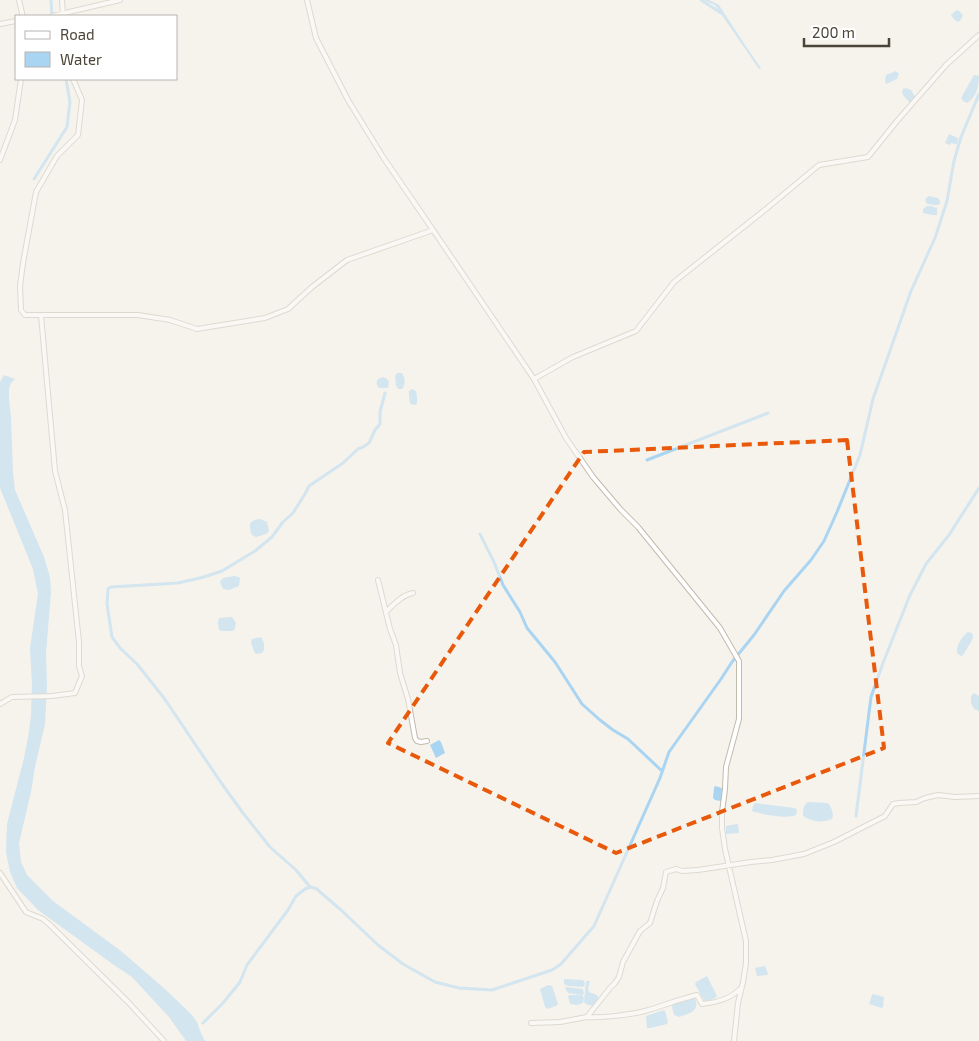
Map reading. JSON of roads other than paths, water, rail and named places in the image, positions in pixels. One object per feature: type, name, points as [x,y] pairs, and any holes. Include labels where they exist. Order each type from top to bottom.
[{"type":"street","points":[[19,0],[22,15]]},
{"type":"street","points":[[62,0],[63,14],[120,0]]},
{"type":"street","points":[[307,0],[316,38],[348,100],[432,230],[534,379],[566,438],[593,477],[638,527],[720,628],[740,661],[739,719],[726,767],[722,812],[722,828],[746,941],[746,963],[738,1002],[734,1041]]},
{"type":"street","points":[[0,24],[15,21]]},
{"type":"street","points":[[534,379],[574,357],[636,331],[674,282],[819,166],[868,157],[946,64],[979,35]]},
{"type":"street","points":[[0,160],[15,120],[21,80]]},
{"type":"street","points":[[73,80],[82,100],[78,135],[57,156],[36,192],[20,286],[21,310],[25,315],[138,315],[170,320],[197,329],[265,318],[288,309],[312,287],[348,260],[432,230]]},
{"type":"street","points":[[0,704],[12,697],[18,696],[52,696],[75,693],[82,676],[79,666],[78,635],[65,510],[55,471],[41,315]]},
{"type":"street","points":[[378,580],[396,644],[400,672],[408,699],[415,738],[421,742],[428,741]]},
{"type":"street","points":[[386,612],[407,594],[413,593]]},
{"type":"street","points":[[587,1017],[615,984],[623,962],[640,932],[650,923],[657,901],[664,888],[666,872],[676,869],[682,871],[772,860],[804,854],[834,842],[885,816],[891,806],[899,803],[916,802],[938,795],[955,797],[979,796]]},
{"type":"street","points":[[0,873],[26,912],[44,919],[128,1002],[164,1041]]},
{"type":"street","points":[[531,1023],[560,1022],[587,1017],[599,1018],[644,1012],[676,1000],[697,995],[702,1004],[708,1003],[729,997],[742,987]]},
{"type":"water","points":[[703,0],[709,0],[719,5],[761,68],[759,69],[715,5]]},
{"type":"water","points":[[958,10],[963,15],[958,22],[951,15]]},
{"type":"water","points":[[896,71],[899,74],[897,79],[886,84],[886,75]]},
{"type":"water","points":[[974,75],[979,76],[978,88],[973,98],[967,103],[961,98]]},
{"type":"water","points":[[903,89],[911,90],[915,97],[912,102],[909,102],[903,95]]},
{"type":"water","points":[[949,134],[958,138],[957,144],[951,143],[950,145],[945,143]]},
{"type":"water","points":[[929,196],[938,198],[940,204],[927,204],[925,200]]},
{"type":"water","points":[[927,206],[937,208],[937,215],[923,213],[923,209]]},
{"type":"water","points":[[397,373],[402,373],[404,377],[405,383],[402,389],[398,389],[396,385],[395,376]]},
{"type":"water","points":[[4,375],[15,379],[9,389],[9,398],[15,490],[44,557],[50,577],[51,592],[46,653],[45,724],[19,843],[21,862],[27,875],[53,901],[121,951],[192,1015],[205,1041],[186,1041],[169,1017],[132,977],[38,910],[17,888],[10,872],[6,852],[7,824],[29,732],[32,684],[30,648],[38,594],[33,569],[0,488],[0,382]]},
{"type":"water","points":[[383,377],[389,382],[388,388],[379,388],[377,386],[378,379]]},
{"type":"water","points":[[412,389],[416,391],[417,403],[415,405],[410,404],[409,391]]},
{"type":"water","points":[[260,519],[267,522],[269,531],[256,537],[252,535],[250,524]]},
{"type":"water","points":[[234,576],[240,578],[239,586],[229,590],[223,589],[220,582],[223,578]]},
{"type":"water","points":[[232,617],[236,623],[233,631],[219,630],[219,618]]},
{"type":"water","points":[[968,632],[972,633],[973,637],[961,656],[957,653],[957,647]]},
{"type":"water","points":[[261,637],[264,643],[264,650],[262,653],[256,654],[251,642],[252,639]]},
{"type":"water","points":[[974,693],[979,696],[979,711],[974,709],[971,703],[971,696]]},
{"type":"water","points":[[439,740],[445,753],[436,758],[430,745]]},
{"type":"water","points":[[715,786],[722,788],[721,801],[713,798]]},
{"type":"water","points":[[808,802],[828,803],[833,815],[832,819],[817,821],[803,816],[804,806]]},
{"type":"water","points":[[755,803],[795,808],[797,810],[796,815],[782,817],[755,812],[752,811]]},
{"type":"water","points":[[737,824],[739,833],[726,834],[726,826]]},
{"type":"water","points":[[765,966],[768,974],[757,976],[755,968]]},
{"type":"water","points":[[707,976],[717,996],[705,1002],[695,984]]},
{"type":"water","points":[[564,979],[582,980],[585,984],[583,987],[568,986],[564,984]]},
{"type":"water","points":[[586,981],[590,981],[589,992],[598,997],[597,1002],[593,1006],[584,1002]]},
{"type":"water","points":[[548,985],[552,986],[558,1004],[547,1009],[540,989]]},
{"type":"water","points":[[566,987],[583,989],[584,994],[568,993]]},
{"type":"water","points":[[873,994],[884,997],[882,1008],[869,1004]]},
{"type":"water","points":[[569,995],[582,995],[584,998],[583,1003],[577,1005],[570,1004]]},
{"type":"water","points":[[694,997],[696,1005],[693,1011],[679,1017],[674,1015],[673,1003]]},
{"type":"water","points":[[664,1010],[667,1024],[647,1028],[646,1016]]},
{"type":"waterway","points":[[51,0],[52,15]]},
{"type":"waterway","points":[[701,0],[721,13]]},
{"type":"waterway","points":[[34,179],[67,127],[70,102],[66,80]]},
{"type":"waterway","points":[[203,1023],[240,982],[247,965],[288,910],[296,896],[311,887],[317,889],[378,945],[403,964],[435,982],[459,988],[492,990],[552,970],[561,964],[594,926],[660,778],[669,752],[784,591],[811,560],[824,541],[860,455],[873,399],[911,291],[935,238],[947,201],[954,161],[961,137],[979,94]]},
{"type":"waterway","points":[[310,887],[296,870],[270,847],[243,813],[164,698],[137,664],[120,648],[112,637],[107,604],[108,589],[111,587],[178,583],[204,577],[222,571],[255,551],[272,537],[283,522],[293,513],[309,486],[343,463],[358,449],[369,443],[380,424],[380,412],[385,393]]},
{"type":"waterway","points":[[647,460],[768,413]]},
{"type":"waterway","points":[[856,816],[871,697],[883,663],[910,595],[926,564],[949,535],[979,488]]},
{"type":"waterway","points":[[480,534],[503,585],[520,612],[527,628],[555,662],[582,704],[613,730],[628,739],[662,771]]}]
